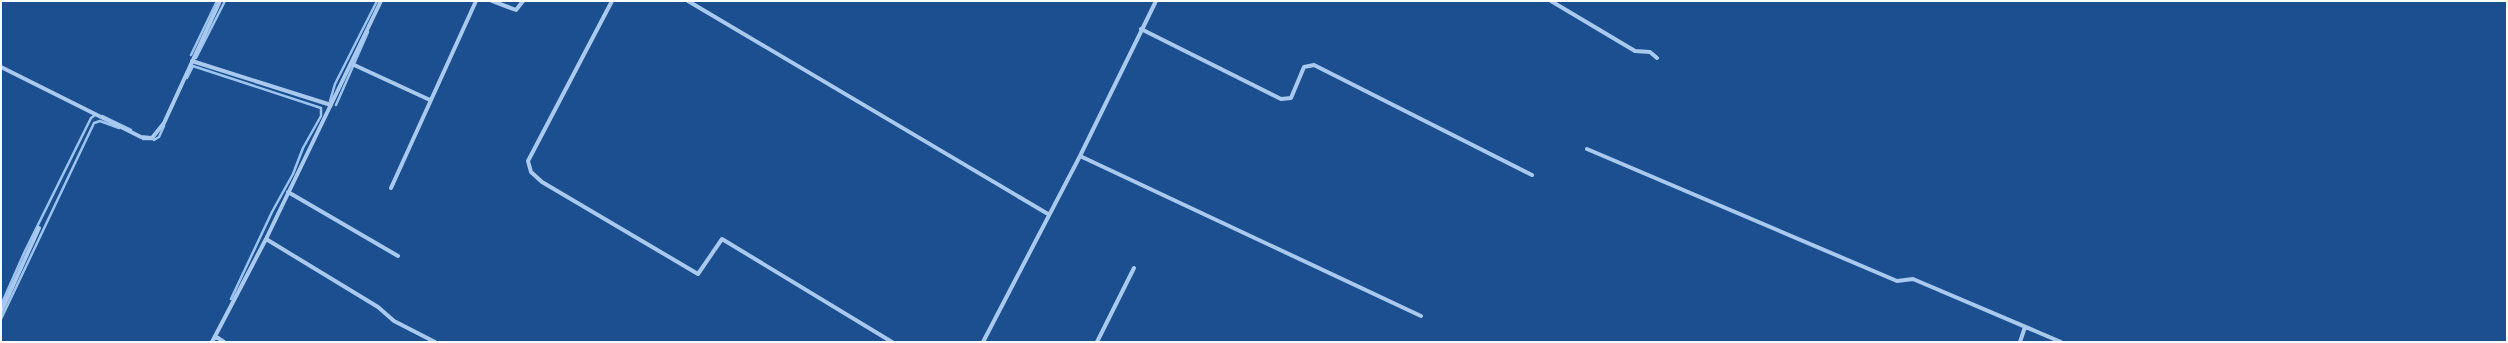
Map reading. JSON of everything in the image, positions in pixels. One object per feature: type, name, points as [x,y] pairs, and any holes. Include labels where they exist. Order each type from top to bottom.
[{"type":"street","points":[[1,67],[148,139],[156,136],[161,128],[220,1]]},
{"type":"street","points":[[212,342],[266,239],[352,64],[380,1]]},
{"type":"street","points":[[391,188],[476,1]]},
{"type":"street","points":[[492,1],[516,10],[523,1]]},
{"type":"street","points":[[612,1],[528,161],[531,172],[542,182],[698,274],[722,239],[892,342]]},
{"type":"street","points":[[688,1],[1048,214]]},
{"type":"street","points":[[983,342],[1048,214],[1080,156],[1156,1]]},
{"type":"street","points":[[1551,1],[1635,51],[1650,52],[1658,58]]},
{"type":"street","points":[[1141,29],[1281,99],[1291,98],[1304,67],[1314,65],[1532,175]]},
{"type":"street","points":[[192,61],[331,105]]},
{"type":"street","points":[[352,64],[430,100]]},
{"type":"street","points":[[1587,149],[1897,281],[1913,280],[2061,342]]},
{"type":"street","points":[[1080,156],[1421,316]]},
{"type":"street","points":[[288,192],[398,256]]},
{"type":"street","points":[[1,312],[39,228]]},
{"type":"street","points":[[266,239],[378,307],[394,321],[435,342]]},
{"type":"street","points":[[1097,342],[1134,268]]},
{"type":"street","points":[[2020,342],[2025,327]]},
{"type":"street","points":[[215,336],[224,342]]},
{"type":"waterway","points":[[191,55],[217,1]]},
{"type":"waterway","points":[[196,58],[225,1]]},
{"type":"waterway","points":[[330,101],[335,84],[377,1]]},
{"type":"waterway","points":[[336,105],[368,32]]},
{"type":"waterway","points":[[187,78],[193,66],[321,108],[321,116],[303,148],[293,174],[272,212],[231,299]]},
{"type":"waterway","points":[[1,305],[25,251],[91,118],[95,115]]},
{"type":"waterway","points":[[102,116],[131,130]]},
{"type":"waterway","points":[[1,319],[94,123],[100,121],[119,128]]},
{"type":"waterway","points":[[154,140],[159,137],[164,126]]},
{"type":"waterway","points":[[143,139],[154,139]]}]
